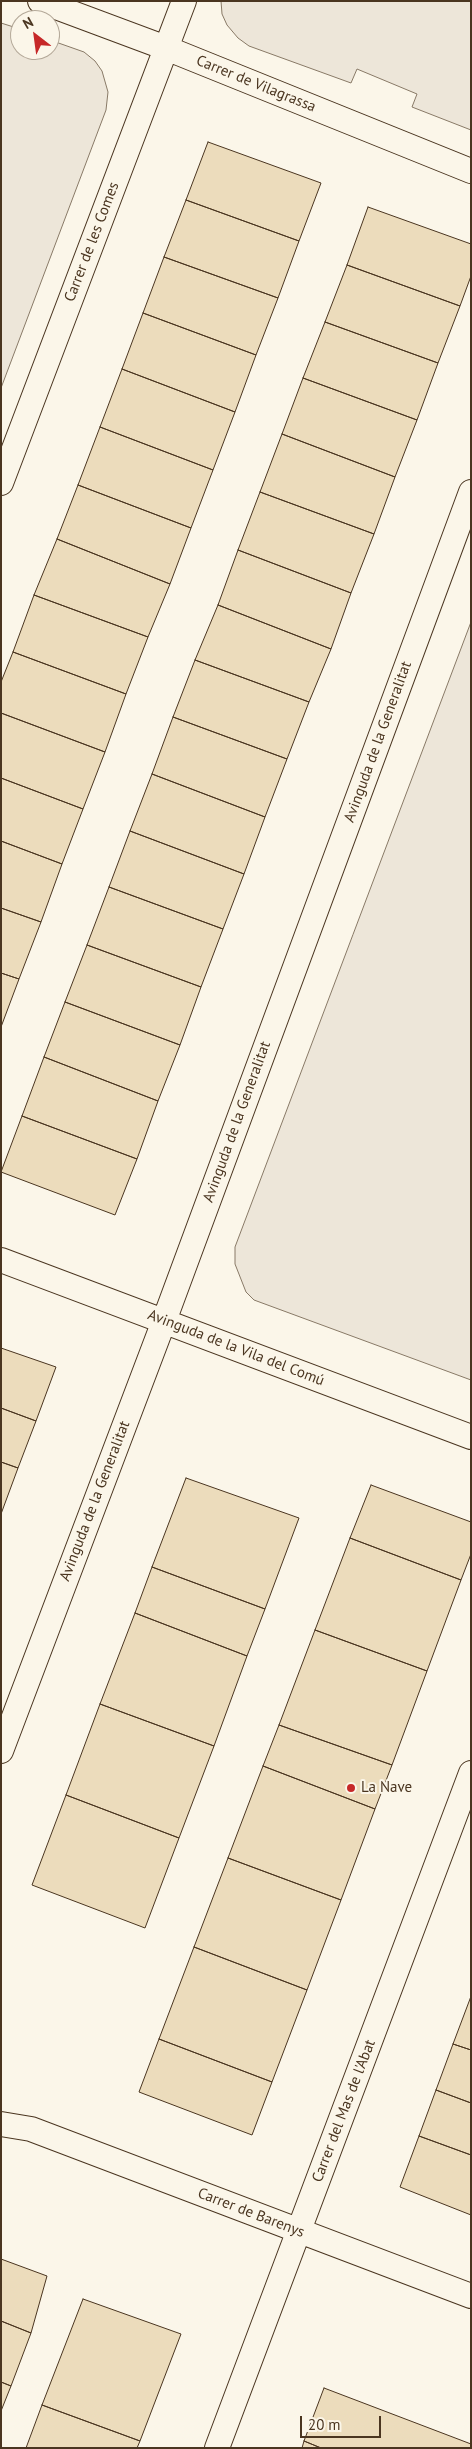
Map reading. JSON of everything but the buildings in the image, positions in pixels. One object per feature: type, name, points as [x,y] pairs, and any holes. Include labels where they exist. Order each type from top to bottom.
[{"type":"street","name":"Carrer de Vilagrassa","points":[[40,1],[166,48],[471,171]]},
{"type":"street","name":"Carrer de les Comes","points":[[1,483],[184,1]]},
{"type":"street","name":"Avinguda de la Generalitat","points":[[1,1751],[164,1321],[471,492]]},
{"type":"street","name":"Avinguda de la Vila del Comú","points":[[1,1260],[471,1437]]},
{"type":"street","name":"Carrer del Mas de l'Abat","points":[[217,2448],[471,1773]]},
{"type":"street","name":"Carrer de Barenys","points":[[1,2109],[32,2129]]},
{"type":"street","name":"Carrer de Barenys","points":[[1,2124],[32,2129],[471,2296]]},
{"type":"shaded area","points":[[221,1],[471,1],[471,130],[412,107],[417,94],[357,69],[351,83],[249,46],[238,38],[227,25],[222,14]]},
{"type":"shaded area","points":[[1,23],[10,26],[10,60],[60,60],[60,44],[84,52],[95,61],[102,71],[108,92],[106,110],[1,388]]},
{"type":"shaded area","points":[[471,622],[471,1380],[254,1300],[246,1292],[235,1264],[235,1247]]},
{"type":"place","name":"La Nave","points":[[351,1788]]}]
